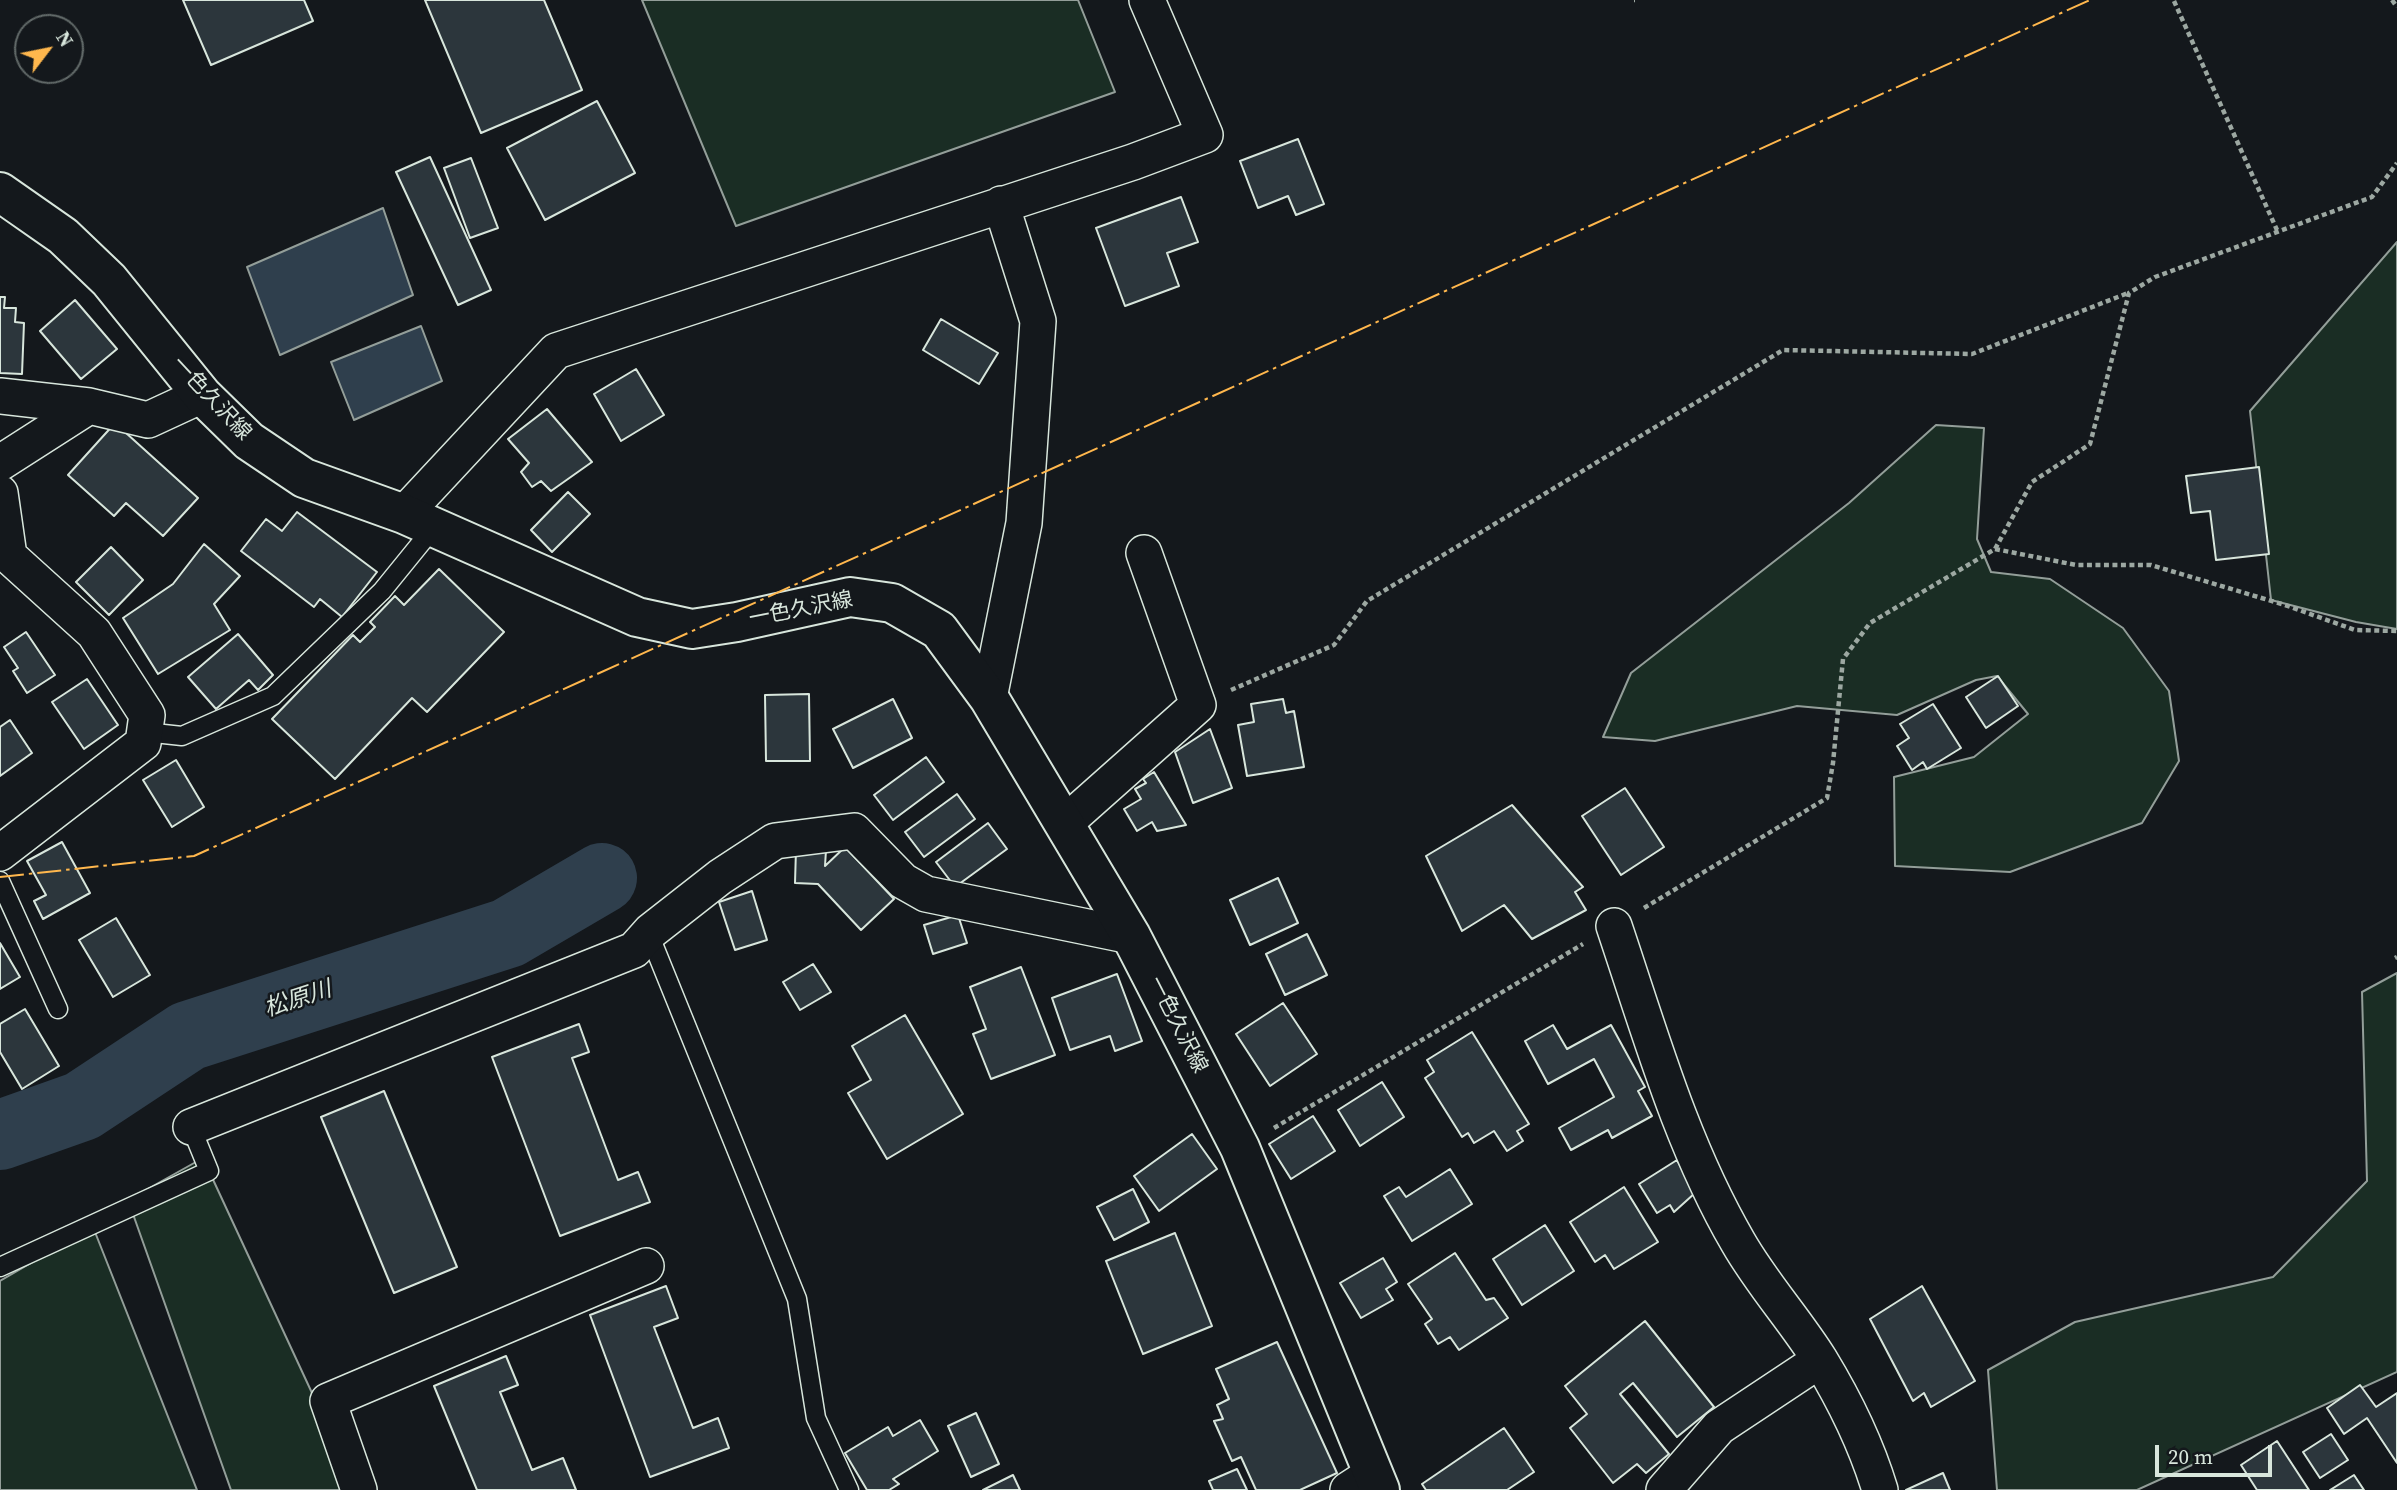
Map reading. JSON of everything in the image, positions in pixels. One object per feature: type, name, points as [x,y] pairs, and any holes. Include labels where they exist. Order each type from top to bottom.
[{"type":"main road","name":"一色久沢線","points":[[0,192],[63,236],[109,280],[202,395],[249,441],[304,478],[419,520],[637,617],[692,629],[850,597],[892,603],[939,630],[989,698],[1131,936],[1240,1148],[1367,1485]]},
{"type":"street","points":[[419,520],[556,351],[1205,135],[1147,0]]},
{"type":"street","points":[[989,698],[1024,523],[1038,321],[1001,204]]},
{"type":"street","points":[[0,396],[89,406],[148,420],[202,395]]},
{"type":"street","points":[[0,463],[89,406]]},
{"type":"street","points":[[0,493],[9,556],[94,633],[147,715],[143,743],[0,853]]},
{"type":"street","points":[[1064,824],[1198,705],[1144,553]]},
{"type":"street","points":[[191,1126],[634,950],[649,934],[720,877],[775,841],[854,831],[903,881],[926,894],[1131,936]]},
{"type":"street","points":[[1614,926],[1667,1085],[1695,1156],[1738,1243],[1820,1360],[1866,1446],[1880,1490]]},
{"type":"street","points":[[359,1490],[328,1401],[646,1266]]},
{"type":"street","points":[[1664,1490],[1718,1427],[1820,1360]]},
{"type":"lane","points":[[145,732],[182,736],[273,696],[382,591],[419,520]]},
{"type":"lane","points":[[0,881],[58,1009]]},
{"type":"lane","points":[[649,934],[797,1299],[816,1418],[849,1490]]},
{"type":"lane","points":[[0,1267],[209,1171],[191,1126]]},
{"type":"path","points":[[2392,0],[2397,7]]},
{"type":"path","points":[[2174,1],[2277,230]]},
{"type":"path","points":[[1198,705],[1334,645],[1367,601],[1783,350],[1972,354],[2129,293],[2155,277],[2372,197],[2397,163]]},
{"type":"path","points":[[1240,1148],[1827,798],[1843,659],[1870,623],[1995,549],[2032,482],[2090,444],[2129,293]]},
{"type":"path","points":[[1995,549],[2076,565],[2151,565],[2285,605],[2355,630],[2397,631]]},
{"type":"green space","points":[[642,0],[1078,0],[1115,92],[736,226]]},
{"type":"green space","points":[[2397,242],[2397,629],[2356,622],[2271,600],[2250,411]]},
{"type":"green space","points":[[1936,425],[1984,428],[1977,539],[1991,572],[2050,579],[2123,628],[2169,691],[2179,761],[2142,823],[2010,872],[1895,866],[1894,777],[1974,757],[2028,714],[1997,676],[1976,680],[1897,715],[1797,706],[1655,741],[1603,737],[1631,673],[1849,503]]},
{"type":"green space","points":[[2397,973],[2397,1372],[2137,1490],[1997,1490],[1988,1370],[2075,1322],[2273,1277],[2367,1181],[2362,992]]},
{"type":"green space","points":[[203,1158],[357,1490],[231,1490],[128,1200]]},
{"type":"green space","points":[[93,1227],[197,1490],[0,1490],[0,1281]]},
{"type":"water","points":[[383,208],[413,295],[280,355],[247,267]]},
{"type":"water","points":[[421,326],[442,381],[354,420],[331,362]]},
{"type":"building","points":[[183,0],[304,0],[313,21],[211,65]]},
{"type":"building","points":[[425,0],[544,0],[582,90],[481,133]]},
{"type":"building","points":[[597,101],[635,173],[545,220],[507,148]]},
{"type":"building","points":[[1298,139],[1324,204],[1296,215],[1288,196],[1258,208],[1240,161]]},
{"type":"building","points":[[430,157],[491,290],[458,305],[396,172]]},
{"type":"building","points":[[471,158],[498,228],[470,238],[444,168]]},
{"type":"building","points":[[1181,197],[1198,242],[1167,253],[1179,286],[1125,306],[1096,228]]},
{"type":"building","points":[[0,297],[5,297],[4,308],[16,308],[15,322],[24,323],[22,374],[0,373]]},
{"type":"building","points":[[75,300],[117,349],[81,379],[40,331]]},
{"type":"building","points":[[941,319],[998,353],[979,384],[923,350]]},
{"type":"building","points":[[636,369],[664,415],[621,441],[594,394]]},
{"type":"building","points":[[547,409],[592,462],[551,491],[541,481],[532,487],[521,472],[529,463],[508,439]]},
{"type":"building","points":[[115,423],[198,498],[163,536],[126,503],[114,516],[68,475]]},
{"type":"building","points":[[2259,467],[2269,554],[2216,560],[2210,511],[2191,513],[2186,476]]},
{"type":"building","points":[[568,492],[590,514],[552,552],[531,530]]},
{"type":"building","points":[[297,512],[377,572],[342,617],[320,599],[314,607],[241,551],[266,519],[282,531]]},
{"type":"building","points":[[204,544],[240,576],[214,604],[230,630],[158,674],[123,618],[173,584]]},
{"type":"building","points":[[111,547],[143,580],[109,615],[76,582]]},
{"type":"building","points":[[439,569],[504,632],[427,712],[412,698],[335,779],[272,719],[353,635],[360,642],[375,627],[370,622],[395,596],[404,605]]},
{"type":"building","points":[[26,632],[55,675],[27,693],[13,671],[18,668],[4,647]]},
{"type":"building","points":[[238,634],[273,675],[258,690],[249,680],[216,709],[188,677]]},
{"type":"building","points":[[1998,676],[2018,706],[1986,728],[1966,697]]},
{"type":"building","points":[[87,679],[118,725],[84,749],[52,702]]},
{"type":"building","points":[[809,694],[810,761],[766,761],[765,695]]},
{"type":"building","points":[[893,699],[912,738],[853,768],[833,729]]},
{"type":"building","points":[[1283,699],[1286,713],[1294,711],[1304,767],[1247,776],[1238,725],[1254,722],[1251,704]]},
{"type":"building","points":[[1933,704],[1961,748],[1927,769],[1923,762],[1912,770],[1897,746],[1909,738],[1900,724]]},
{"type":"building","points":[[10,720],[32,753],[0,776],[0,727]]},
{"type":"building","points":[[1210,729],[1232,788],[1193,803],[1175,752]]},
{"type":"building","points":[[926,757],[944,782],[893,820],[874,795]]},
{"type":"building","points":[[176,760],[204,807],[172,827],[143,780]]},
{"type":"building","points":[[1154,772],[1186,825],[1157,831],[1152,822],[1137,831],[1124,809],[1141,799],[1135,789],[1146,783],[1143,779]]},
{"type":"building","points":[[1625,788],[1664,847],[1621,875],[1582,816]]},
{"type":"building","points":[[957,794],[975,819],[924,857],[905,832]]},
{"type":"building","points":[[1512,805],[1583,887],[1575,892],[1586,910],[1532,939],[1504,905],[1462,931],[1426,856]]},
{"type":"building","points":[[988,823],[1007,849],[955,887],[936,862]]},
{"type":"building","points":[[62,842],[90,893],[43,919],[34,901],[46,895],[27,861]]},
{"type":"building","points":[[845,847],[894,899],[861,930],[818,884],[795,883],[796,849],[826,850],[825,866]]},
{"type":"building","points":[[1278,878],[1298,923],[1250,945],[1230,900]]},
{"type":"building","points":[[752,891],[767,940],[735,950],[719,902]]},
{"type":"building","points":[[958,915],[967,943],[933,954],[924,925]]},
{"type":"building","points":[[116,918],[150,975],[113,997],[79,940]]},
{"type":"building","points":[[1307,934],[1327,975],[1285,995],[1266,954]]},
{"type":"building","points":[[0,943],[20,977],[0,989]]},
{"type":"building","points":[[813,964],[831,992],[800,1010],[783,982]]},
{"type":"building","points":[[1021,967],[1055,1055],[991,1079],[973,1034],[986,1029],[970,987]]},
{"type":"building","points":[[1117,974],[1142,1041],[1115,1051],[1110,1036],[1070,1050],[1052,998]]},
{"type":"building","points":[[1283,1003],[1317,1054],[1270,1086],[1236,1034]]},
{"type":"building","points":[[25,1009],[59,1066],[22,1089],[0,1052],[0,1024]]},
{"type":"building","points":[[905,1015],[963,1114],[887,1159],[848,1093],[871,1080],[852,1046]]},
{"type":"building","points":[[579,1024],[589,1052],[572,1058],[618,1180],[638,1172],[650,1202],[560,1236],[492,1057]]},
{"type":"building","points":[[1553,1025],[1567,1049],[1611,1025],[1645,1087],[1638,1091],[1652,1116],[1612,1138],[1608,1130],[1571,1150],[1559,1128],[1614,1097],[1594,1059],[1548,1084],[1525,1041]]},
{"type":"building","points":[[1472,1032],[1529,1124],[1517,1131],[1523,1141],[1507,1151],[1494,1131],[1474,1143],[1468,1133],[1462,1137],[1425,1078],[1434,1072],[1427,1060]]},
{"type":"building","points":[[1382,1082],[1404,1117],[1360,1146],[1338,1110]]},
{"type":"building","points":[[384,1091],[457,1267],[394,1293],[321,1117]]},
{"type":"building","points":[[1313,1116],[1335,1151],[1291,1179],[1269,1144]]},
{"type":"building","points":[[1192,1134],[1217,1169],[1159,1211],[1134,1176]]},
{"type":"building","points":[[1677,1160],[1695,1193],[1674,1212],[1670,1205],[1657,1213],[1639,1184]]},
{"type":"building","points":[[1450,1169],[1472,1204],[1412,1241],[1384,1196],[1399,1187],[1406,1197]]},
{"type":"building","points":[[1624,1187],[1658,1242],[1614,1269],[1605,1255],[1595,1262],[1570,1222]]},
{"type":"building","points":[[1133,1189],[1149,1222],[1114,1240],[1097,1207]]},
{"type":"building","points":[[1545,1225],[1574,1271],[1522,1305],[1493,1259]]},
{"type":"building","points":[[1175,1233],[1212,1326],[1143,1354],[1106,1261]]},
{"type":"building","points":[[1455,1253],[1486,1300],[1494,1298],[1508,1318],[1459,1350],[1450,1337],[1438,1344],[1425,1324],[1432,1319],[1408,1284]]},
{"type":"building","points":[[1383,1258],[1397,1282],[1386,1289],[1393,1300],[1361,1318],[1340,1283]]},
{"type":"building","points":[[666,1286],[678,1318],[654,1327],[693,1428],[718,1418],[729,1448],[650,1477],[590,1315]]},
{"type":"building","points":[[1922,1286],[1975,1381],[1931,1407],[1924,1393],[1913,1401],[1870,1319]]},
{"type":"building","points":[[1645,1321],[1714,1407],[1677,1437],[1633,1383],[1620,1394],[1669,1454],[1646,1473],[1637,1464],[1613,1483],[1570,1428],[1587,1414],[1565,1386]]},
{"type":"building","points":[[1277,1342],[1337,1473],[1300,1490],[1256,1490],[1241,1457],[1232,1461],[1214,1421],[1223,1419],[1217,1405],[1229,1399],[1216,1369]]},
{"type":"building","points":[[506,1356],[518,1385],[500,1392],[532,1470],[563,1458],[576,1490],[477,1490],[434,1386]]},
{"type":"building","points":[[2360,1385],[2376,1407],[2397,1393],[2397,1463],[2367,1418],[2344,1434],[2327,1408]]},
{"type":"building","points":[[976,1413],[999,1464],[971,1477],[948,1426]]},
{"type":"building","points":[[920,1420],[938,1451],[893,1479],[899,1484],[889,1490],[867,1490],[845,1453],[888,1427],[893,1436]]},
{"type":"building","points":[[1504,1428],[1534,1472],[1507,1490],[1426,1490],[1422,1484]]},
{"type":"building","points":[[2331,1434],[2348,1460],[2320,1478],[2303,1452]]},
{"type":"building","points":[[2277,1441],[2309,1490],[2257,1490],[2241,1465]]},
{"type":"building","points":[[1237,1469],[1247,1490],[1213,1490],[1209,1481]]},
{"type":"building","points":[[1943,1473],[1950,1490],[1906,1490]]},
{"type":"building","points":[[1013,1475],[1020,1490],[983,1490]]},
{"type":"building","points":[[2354,1475],[2364,1490],[2330,1490]]},
{"type":"waterway","name":"松原川","points":[[0,1135],[82,1106],[188,1036],[508,933],[602,878]]},
{"type":"power","points":[[0,877],[194,856],[2090,0]]}]
